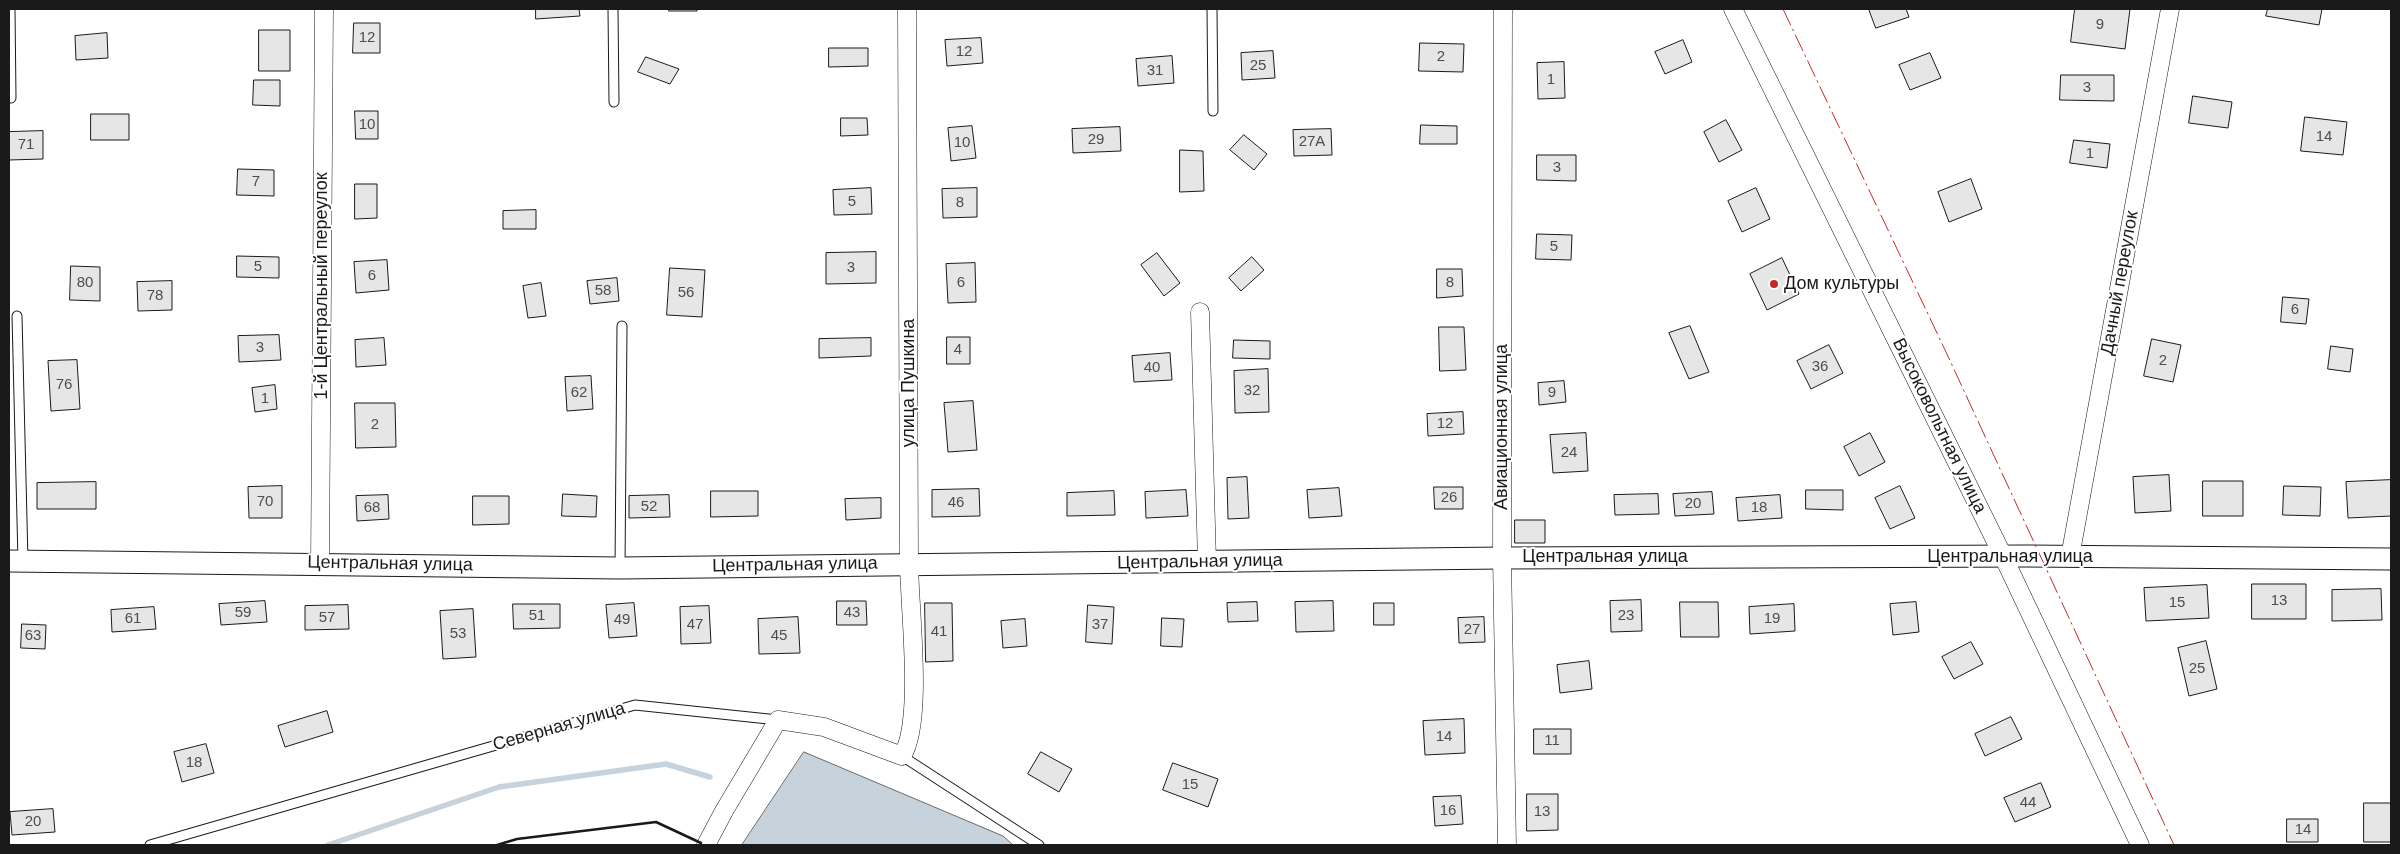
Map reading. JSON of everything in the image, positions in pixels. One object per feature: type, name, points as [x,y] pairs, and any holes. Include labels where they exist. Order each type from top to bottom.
[{"type":"street","name":"1-й Центральный переулок","points":[[320,563],[324,9]]},
{"type":"street","name":"улица Пушкина","points":[[902,756],[908,746],[914,716],[908,563],[907,9]]},
{"type":"street","name":"Авиационная улица","points":[[1503,9],[1502,558],[1507,845]]},
{"type":"street","name":"Высоковольтная улица","points":[[1733,9],[2003,556],[2140,845]]},
{"type":"street","name":"Дачный переулок","points":[[2070,557],[2170,9]]},
{"type":"street","points":[[1200,312],[1207,562]]},
{"type":"street","name":"Центральная улица","points":[[16,561],[320,563],[620,568],[908,563],[1207,562],[1502,558],[2003,556],[2391,559]]},
{"type":"street","points":[[706,845],[778,720]]},
{"type":"street","name":"Северная улица","points":[[778,720],[824,727],[902,756]]},
{"type":"lane","points":[[10,9],[11,98]]},
{"type":"lane","points":[[613,9],[614,102]]},
{"type":"lane","points":[[1212,9],[1213,111]]},
{"type":"lane","points":[[16,316],[16,561]]},
{"type":"lane","points":[[620,568],[622,326]]},
{"type":"lane","name":"Северная улица","points":[[150,845],[635,705],[778,720]]},
{"type":"lane","name":"Северная улица","points":[[902,756],[1039,845]]},
{"type":"shaded area","points":[[804,752],[1003,836],[1013,845],[742,845]]},
{"type":"building","points":[[536,9],[579,9],[580,16],[536,19]]},
{"type":"building","points":[[669,9],[697,9],[697,11],[669,11]]},
{"type":"building","points":[[1869,9],[1906,9],[1909,17],[1876,28]]},
{"type":"building","points":[[2075,9],[2130,9],[2125,49],[2071,42]]},
{"type":"building","points":[[2268,9],[2322,9],[2319,25],[2266,16]]},
{"type":"building","points":[[354,23],[380,23],[380,53],[353,53]]},
{"type":"building","points":[[259,30],[290,30],[290,71],[259,71]]},
{"type":"building","points":[[107,33],[108,58],[76,60],[75,36]]},
{"type":"building","points":[[981,38],[983,63],[947,66],[945,40]]},
{"type":"building","points":[[1683,40],[1692,62],[1665,74],[1655,52]]},
{"type":"building","points":[[1420,43],[1464,44],[1463,72],[1419,71]]},
{"type":"building","points":[[829,48],[868,48],[868,66],[829,67]]},
{"type":"building","points":[[1273,51],[1275,78],[1242,80],[1241,53]]},
{"type":"building","points":[[1930,53],[1941,78],[1910,90],[1899,65]]},
{"type":"building","points":[[1172,56],[1174,83],[1138,86],[1136,59]]},
{"type":"building","points":[[646,57],[679,69],[670,84],[638,72]]},
{"type":"building","points":[[1564,62],[1565,98],[1538,99],[1537,63]]},
{"type":"building","points":[[2061,75],[2114,75],[2114,101],[2060,100]]},
{"type":"building","points":[[254,80],[280,80],[280,106],[253,105]]},
{"type":"building","points":[[2193,96],[2232,102],[2228,128],[2189,123]]},
{"type":"building","points":[[355,111],[378,111],[378,139],[356,139]]},
{"type":"building","points":[[91,114],[129,114],[129,140],[91,140]]},
{"type":"building","points":[[2305,117],[2347,122],[2343,155],[2301,151]]},
{"type":"building","points":[[841,118],[867,118],[868,135],[841,136]]},
{"type":"building","points":[[1726,120],[1742,150],[1719,162],[1704,132]]},
{"type":"building","points":[[1421,125],[1457,126],[1457,144],[1420,144]]},
{"type":"building","points":[[972,126],[976,158],[951,161],[948,128]]},
{"type":"building","points":[[1120,127],[1121,151],[1073,153],[1072,129]]},
{"type":"building","points":[[1331,129],[1332,155],[1294,156],[1293,130]]},
{"type":"building","points":[[43,131],[43,159],[9,160],[9,132]]},
{"type":"building","points":[[1244,135],[1267,154],[1254,170],[1230,150]]},
{"type":"building","points":[[2074,140],[2110,144],[2107,168],[2070,163]]},
{"type":"building","points":[[1180,150],[1203,151],[1204,191],[1180,192]]},
{"type":"building","points":[[1537,155],[1576,155],[1576,181],[1537,180]]},
{"type":"building","points":[[238,169],[274,170],[274,196],[237,195]]},
{"type":"building","points":[[1971,179],[1982,209],[1949,222],[1938,192]]},
{"type":"building","points":[[355,184],[377,184],[377,218],[355,219]]},
{"type":"building","points":[[871,188],[872,214],[834,215],[833,190]]},
{"type":"building","points":[[977,188],[977,217],[943,218],[942,189]]},
{"type":"building","points":[[1756,188],[1770,219],[1742,232],[1728,201]]},
{"type":"building","points":[[536,210],[536,229],[503,229],[503,211]]},
{"type":"building","points":[[1537,234],[1572,235],[1571,260],[1536,259]]},
{"type":"building","points":[[876,252],[876,283],[826,284],[826,253]]},
{"type":"building","points":[[1157,253],[1180,283],[1164,296],[1141,265]]},
{"type":"building","points":[[237,256],[279,257],[279,278],[237,277]]},
{"type":"building","points":[[1252,257],[1264,270],[1241,291],[1229,278]]},
{"type":"building","name":"Дом культуры","points":[[1782,258],[1799,294],[1767,310],[1750,274]]},
{"type":"building","points":[[387,260],[389,290],[356,293],[354,262]]},
{"type":"building","points":[[975,263],[976,302],[948,303],[946,264]]},
{"type":"building","points":[[71,266],[100,267],[100,301],[70,300]]},
{"type":"building","points":[[670,268],[705,270],[702,317],[667,315]]},
{"type":"building","points":[[1437,269],[1462,269],[1463,296],[1437,298]]},
{"type":"building","points":[[617,278],[619,301],[590,304],[587,281]]},
{"type":"building","points":[[172,281],[172,310],[138,311],[137,282]]},
{"type":"building","points":[[541,283],[546,316],[528,318],[523,286]]},
{"type":"building","points":[[2283,297],[2309,299],[2306,324],[2281,322]]},
{"type":"building","points":[[1690,326],[1709,372],[1689,379],[1669,333]]},
{"type":"building","points":[[1439,327],[1464,327],[1466,370],[1440,371]]},
{"type":"building","points":[[279,335],[281,360],[239,362],[238,336]]},
{"type":"building","points":[[947,337],[970,337],[970,364],[947,364]]},
{"type":"building","points":[[384,338],[386,365],[356,367],[355,340]]},
{"type":"building","points":[[871,338],[871,356],[819,358],[819,339]]},
{"type":"building","points":[[2152,339],[2181,345],[2173,382],[2144,376]]},
{"type":"building","points":[[1234,340],[1270,341],[1270,359],[1233,358]]},
{"type":"building","points":[[1829,345],[1843,373],[1811,389],[1797,361]]},
{"type":"building","points":[[2331,346],[2353,349],[2350,372],[2328,369]]},
{"type":"building","points":[[1170,353],[1172,380],[1134,382],[1132,356]]},
{"type":"building","points":[[77,360],[80,409],[51,411],[48,361]]},
{"type":"building","points":[[1268,369],[1269,412],[1235,413],[1234,371]]},
{"type":"building","points":[[591,376],[593,409],[567,411],[565,377]]},
{"type":"building","points":[[1564,381],[1566,402],[1539,405],[1538,383]]},
{"type":"building","points":[[275,385],[277,409],[255,412],[252,388]]},
{"type":"building","points":[[973,401],[977,450],[948,452],[944,403]]},
{"type":"building","points":[[355,403],[395,403],[396,447],[356,448]]},
{"type":"building","points":[[1463,412],[1464,434],[1428,436],[1427,414]]},
{"type":"building","points":[[1586,433],[1588,471],[1553,473],[1550,435]]},
{"type":"building","points":[[1870,433],[1885,462],[1859,476],[1844,447]]},
{"type":"building","points":[[2169,475],[2171,511],[2135,513],[2133,477]]},
{"type":"building","points":[[1247,477],[1249,518],[1228,519],[1227,478]]},
{"type":"building","points":[[2391,480],[2391,516],[2348,518],[2346,482]]},
{"type":"building","points":[[2203,481],[2243,481],[2243,516],[2203,516]]},
{"type":"building","points":[[96,482],[96,509],[37,509],[37,483]]},
{"type":"building","points":[[282,486],[282,518],[249,518],[248,487]]},
{"type":"building","points":[[1900,486],[1915,518],[1890,529],[1875,498]]},
{"type":"building","points":[[2284,486],[2321,487],[2320,516],[2283,515]]},
{"type":"building","points":[[1434,487],[1463,487],[1463,509],[1435,509]]},
{"type":"building","points":[[1339,488],[1342,516],[1309,518],[1307,490]]},
{"type":"building","points":[[979,489],[980,516],[932,517],[932,490]]},
{"type":"building","points":[[1186,490],[1188,516],[1146,518],[1145,492]]},
{"type":"building","points":[[1806,490],[1843,490],[1843,510],[1806,509]]},
{"type":"building","points":[[711,491],[758,491],[758,516],[711,517]]},
{"type":"building","points":[[1114,491],[1115,515],[1067,516],[1067,493]]},
{"type":"building","points":[[1712,492],[1714,514],[1675,516],[1673,494]]},
{"type":"building","points":[[563,494],[597,496],[596,517],[562,516]]},
{"type":"building","points":[[1658,494],[1659,514],[1615,515],[1614,495]]},
{"type":"building","points":[[388,495],[389,519],[357,521],[356,496]]},
{"type":"building","points":[[669,495],[670,517],[629,518],[629,496]]},
{"type":"building","points":[[1780,495],[1782,518],[1738,521],[1736,498]]},
{"type":"building","points":[[473,496],[509,496],[509,524],[473,525]]},
{"type":"building","points":[[881,498],[881,518],[846,520],[845,499]]},
{"type":"building","points":[[1515,520],[1545,520],[1545,543],[1515,543]]},
{"type":"building","points":[[2252,584],[2306,584],[2306,619],[2252,619]]},
{"type":"building","points":[[2207,585],[2209,618],[2146,621],[2144,588]]},
{"type":"building","points":[[2381,589],[2382,620],[2332,621],[2332,590]]},
{"type":"building","points":[[1641,600],[1642,631],[1611,632],[1610,601]]},
{"type":"building","points":[[265,601],[267,622],[221,625],[219,604]]},
{"type":"building","points":[[837,601],[866,601],[867,625],[837,625]]},
{"type":"building","points":[[1333,601],[1334,631],[1296,632],[1295,602]]},
{"type":"building","points":[[1257,602],[1258,621],[1228,622],[1227,603]]},
{"type":"building","points":[[1680,602],[1718,602],[1719,637],[1681,637]]},
{"type":"building","points":[[1916,602],[1919,632],[1893,635],[1890,604]]},
{"type":"building","points":[[634,603],[637,636],[609,638],[606,605]]},
{"type":"building","points":[[925,603],[952,603],[953,661],[926,662]]},
{"type":"building","points":[[1374,603],[1394,603],[1394,625],[1374,625]]},
{"type":"building","points":[[513,604],[560,604],[560,628],[514,629]]},
{"type":"building","points":[[1794,604],[1795,631],[1750,634],[1749,607]]},
{"type":"building","points":[[348,605],[349,629],[305,630],[305,606]]},
{"type":"building","points":[[1088,605],[1114,607],[1112,644],[1086,642]]},
{"type":"building","points":[[709,606],[711,643],[681,644],[680,607]]},
{"type":"building","points":[[154,607],[156,629],[112,632],[111,610]]},
{"type":"building","points":[[473,609],[476,657],[443,659],[440,611]]},
{"type":"building","points":[[798,617],[800,653],[759,654],[758,619]]},
{"type":"building","points":[[1484,617],[1485,642],[1459,643],[1458,618]]},
{"type":"building","points":[[1162,618],[1184,619],[1182,647],[1161,646]]},
{"type":"building","points":[[1025,619],[1027,646],[1003,648],[1001,621]]},
{"type":"building","points":[[22,624],[46,625],[45,649],[21,648]]},
{"type":"building","points":[[2206,641],[2217,689],[2189,696],[2178,648]]},
{"type":"building","points":[[1971,642],[1983,664],[1954,679],[1942,657]]},
{"type":"building","points":[[1589,661],[1592,689],[1560,693],[1557,665]]},
{"type":"building","points":[[327,711],[333,732],[285,747],[278,726]]},
{"type":"building","points":[[2011,717],[2022,739],[1985,756],[1975,734]]},
{"type":"building","points":[[1464,719],[1465,753],[1425,755],[1423,721]]},
{"type":"building","points":[[1534,729],[1571,729],[1571,754],[1534,754]]},
{"type":"building","points":[[206,744],[214,773],[182,782],[174,752]]},
{"type":"building","points":[[1041,752],[1072,769],[1059,792],[1028,774]]},
{"type":"building","points":[[1173,763],[1218,779],[1208,807],[1163,790]]},
{"type":"building","points":[[2041,783],[2051,807],[2015,822],[2004,798]]},
{"type":"building","points":[[1527,794],[1558,794],[1558,830],[1527,831]]},
{"type":"building","points":[[1461,796],[1463,824],[1435,826],[1433,797]]},
{"type":"building","points":[[2364,803],[2391,803],[2391,842],[2364,842]]},
{"type":"building","points":[[53,809],[55,832],[12,835],[10,812]]},
{"type":"building","points":[[2287,819],[2318,819],[2318,842],[2287,842]]},
{"type":"waterway","points":[[328,845],[499,787],[666,764],[710,777]]},
{"type":"wall","points":[[497,845],[517,839],[656,822],[701,843]]},
{"type":"power","points":[[1783,9],[1946,352],[2174,845]]},
{"type":"place","name":"Дом культуры","points":[[1774,284]]}]
